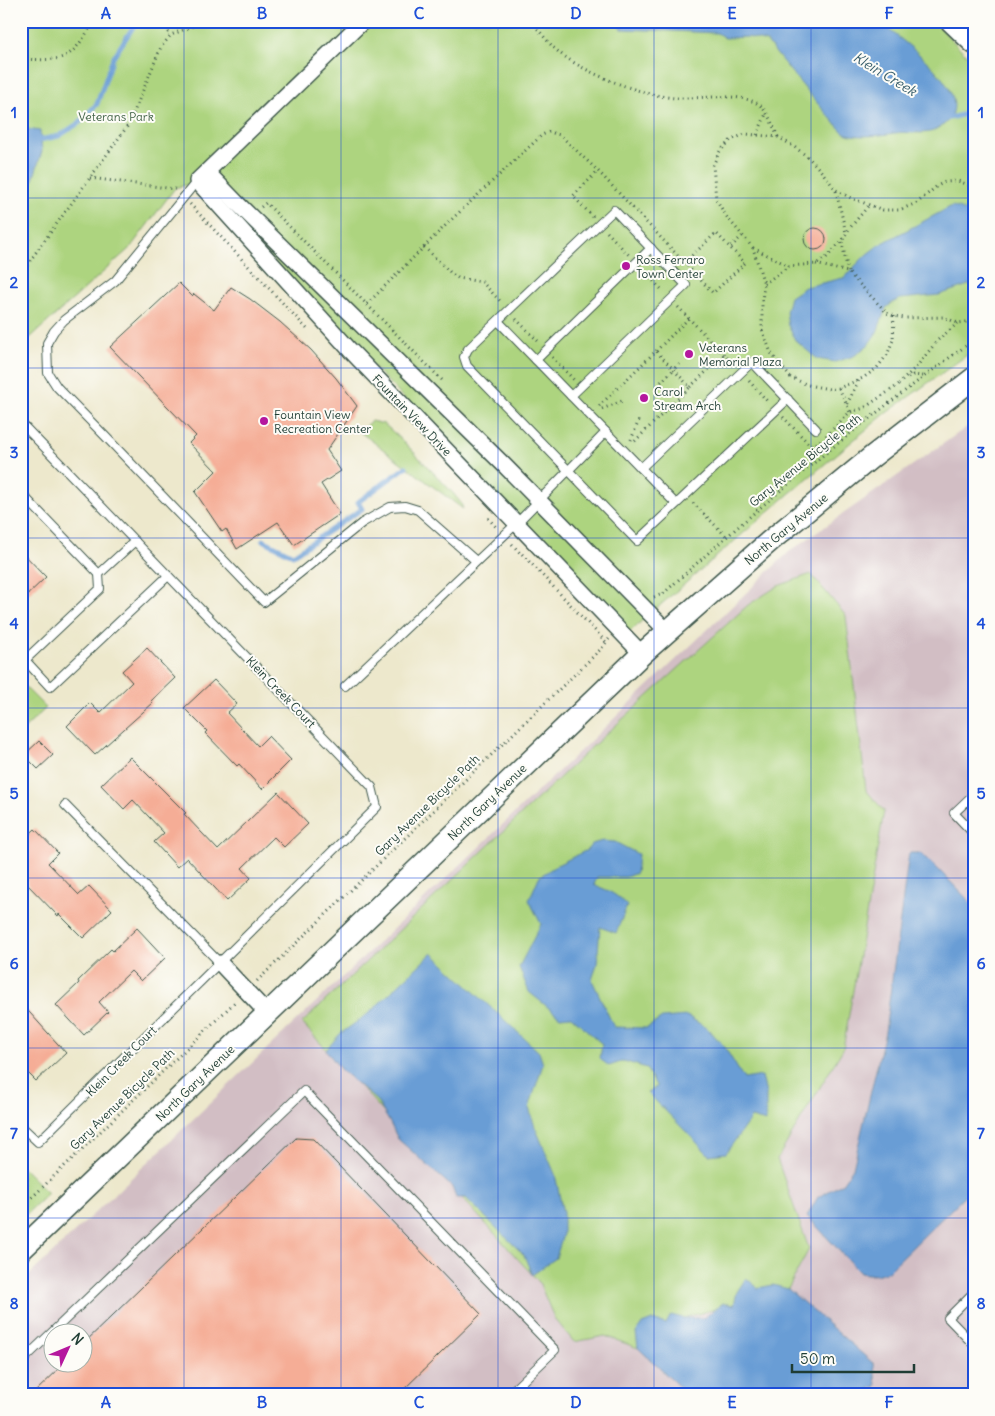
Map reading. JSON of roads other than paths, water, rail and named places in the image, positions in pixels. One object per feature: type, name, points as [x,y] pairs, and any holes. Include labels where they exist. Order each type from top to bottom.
[{"type":"street","points":[[363,21],[202,177],[539,502],[667,631]]},
{"type":"street","points":[[951,21],[974,43]]},
{"type":"street","name":"Fountain View Drive","points":[[202,177],[350,350],[642,654]]},
{"type":"street","name":"North Gary Avenue","points":[[21,1250],[667,631],[770,541],[873,456],[974,378]]},
{"type":"street","points":[[220,963],[268,1014]]},
{"type":"lane","points":[[202,177],[183,197],[115,281],[64,320],[54,331],[47,343],[48,373],[57,387],[264,602],[362,523],[390,507],[405,506],[418,510],[476,561]]},
{"type":"lane","points":[[571,396],[686,285],[614,210],[468,349],[464,357],[467,366],[637,541],[788,399]]},
{"type":"lane","points":[[536,360],[651,248]]},
{"type":"lane","points":[[498,321],[676,504]]},
{"type":"lane","points":[[641,468],[752,362],[816,429]]},
{"type":"lane","name":"Klein Creek Court","points":[[21,423],[372,787],[377,806],[38,1142],[21,1126]]},
{"type":"lane","points":[[344,686],[539,502],[606,432]]},
{"type":"lane","points":[[21,493],[99,574],[100,589],[25,660],[50,687],[168,576]]},
{"type":"lane","points":[[99,574],[134,541]]},
{"type":"lane","points":[[974,794],[954,813],[974,834]]},
{"type":"lane","points":[[66,805],[220,963]]},
{"type":"lane","points":[[21,1362],[304,1090],[555,1350],[508,1395]]},
{"type":"lane","points":[[974,1292],[948,1318],[974,1345]]},
{"type":"water","points":[[610,21],[878,21],[922,57],[938,73],[949,89],[954,105],[949,119],[933,131],[868,136],[848,134],[843,132],[825,112],[767,42],[748,37],[725,38],[717,33],[622,29]]},
{"type":"water","points":[[21,128],[40,131],[42,151],[33,180],[21,200]]},
{"type":"water","points":[[952,206],[974,214],[974,283],[939,295],[900,299],[892,303],[886,308],[877,332],[868,345],[854,356],[835,362],[817,359],[795,340],[788,325],[786,312],[790,297],[805,287],[843,278],[879,245]]},
{"type":"water","points":[[602,841],[615,842],[638,854],[636,873],[626,877],[597,877],[594,885],[612,893],[627,906],[616,933],[600,927],[597,964],[592,980],[614,1027],[647,1028],[662,1018],[687,1016],[707,1028],[724,1046],[744,1079],[762,1076],[766,1094],[766,1122],[751,1118],[726,1153],[709,1155],[647,1092],[657,1087],[646,1068],[624,1061],[609,1066],[600,1059],[602,1044],[571,1016],[560,1017],[529,992],[519,967],[541,924],[529,900],[539,877],[557,865],[587,850],[592,844]]},
{"type":"water","points":[[909,853],[920,853],[974,906],[974,1187],[888,1271],[876,1275],[860,1273],[807,1216],[818,1197],[842,1184],[853,1168],[885,1032]]},
{"type":"water","points":[[432,953],[539,1052],[543,1064],[529,1108],[555,1174],[563,1213],[563,1234],[556,1258],[532,1275],[524,1255],[466,1198],[456,1198],[452,1187],[398,1139],[377,1101],[341,1070],[326,1050],[340,1034],[369,1013]]},
{"type":"water","points":[[746,1278],[758,1288],[773,1285],[788,1289],[874,1364],[876,1386],[866,1391],[864,1395],[688,1395],[638,1348],[636,1333],[642,1324],[652,1320],[666,1324],[671,1315],[683,1318],[704,1318],[723,1303],[734,1305],[737,1292]]},
{"type":"waterway","name":"Klein Creek","points":[[35,141],[59,136],[79,123],[97,104],[113,58],[137,21]]},
{"type":"waterway","name":"Klein Creek","points":[[945,119],[974,112]]},
{"type":"waterway","points":[[263,540],[293,555],[362,509],[358,502],[406,467]]},
{"type":"place","name":"Ross Ferraro Town Center","points":[[626,266]]},
{"type":"place","name":"Veterans Memorial Plaza","points":[[689,354]]},
{"type":"place","name":"Carol Stream Arch","points":[[644,398]]},
{"type":"place","name":"Fountain View Recreation Center","points":[[264,421]]},
{"type":"park label","name":"Veterans Park","points":[[116,116]]}]
